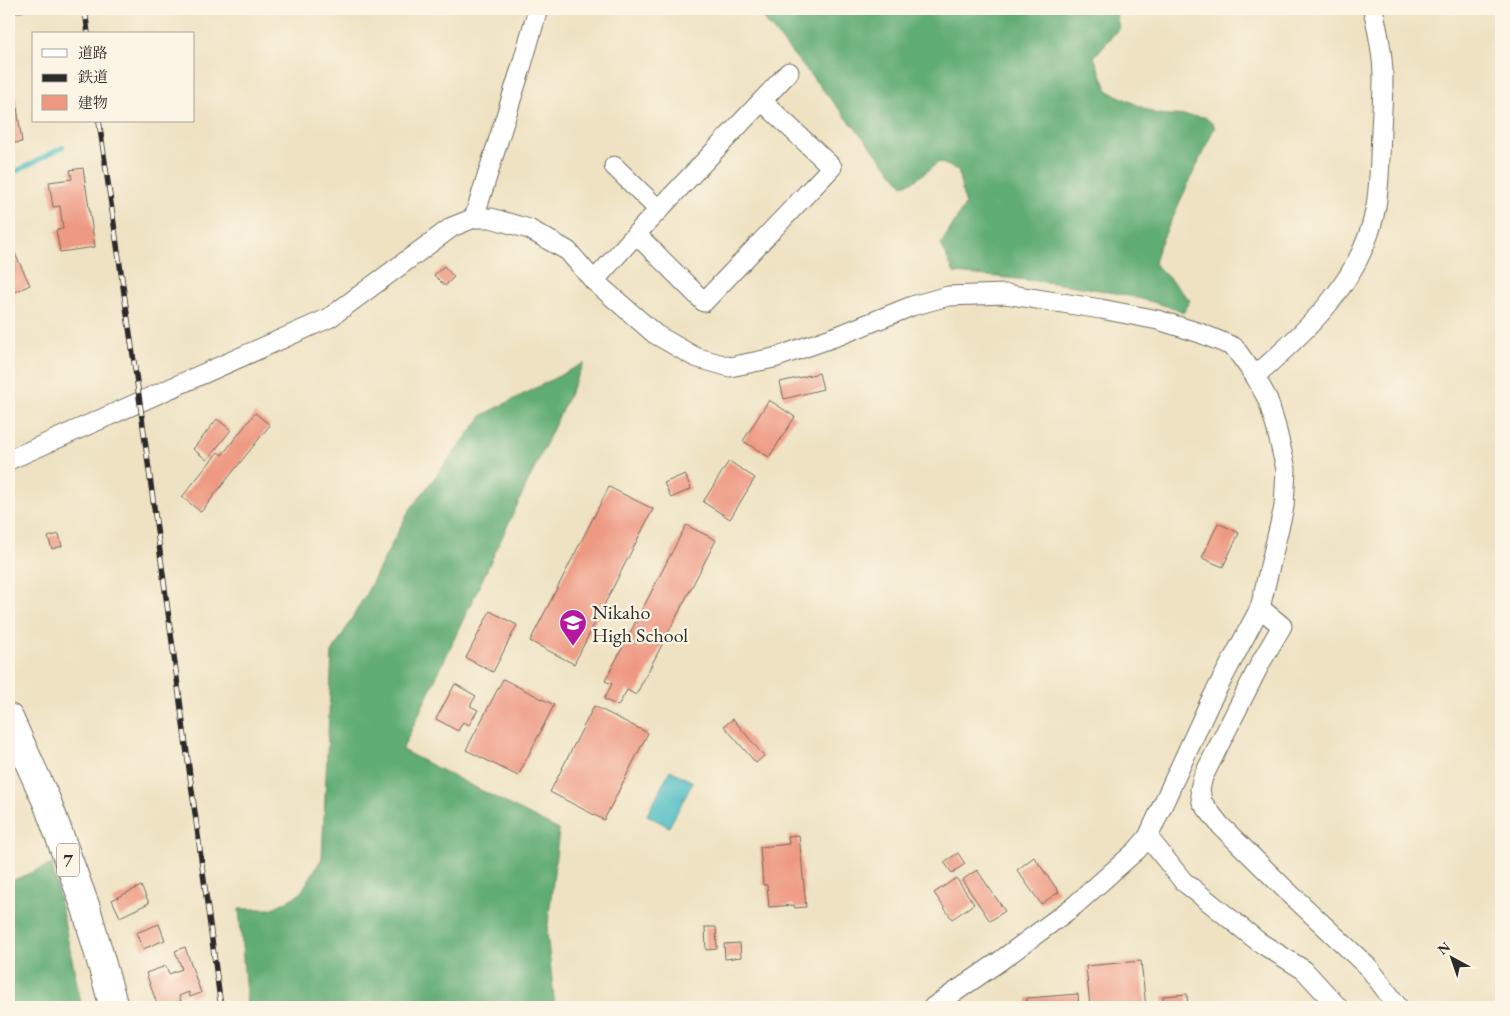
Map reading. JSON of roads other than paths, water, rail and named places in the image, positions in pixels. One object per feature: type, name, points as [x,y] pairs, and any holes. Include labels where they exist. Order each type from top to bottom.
[{"type":"highway","name":"7","points":[[9,718],[47,802],[86,908],[114,1007]]},
{"type":"street","points":[[474,218],[538,9]]},
{"type":"street","points":[[1255,376],[1327,308],[1347,281],[1366,242],[1376,206],[1383,76],[1374,9]]},
{"type":"street","points":[[594,281],[789,72]]},
{"type":"street","points":[[636,234],[704,302],[832,167],[762,101]]},
{"type":"street","points":[[614,166],[659,210]]},
{"type":"street","points":[[9,460],[328,318],[452,226],[474,218],[491,218],[529,229],[568,251],[594,281],[655,334],[695,356],[730,367],[774,358],[840,335],[912,306],[948,296],[1005,294],[1149,318],[1200,332],[1234,347],[1255,376],[1268,400],[1286,469],[1284,507],[1260,608],[1209,704],[1148,837],[1137,850],[1074,906],[1000,961],[933,1007]]},
{"type":"street","points":[[1260,608],[1282,626],[1261,662],[1203,777],[1200,789],[1202,802],[1220,825],[1370,969],[1398,1007]]},
{"type":"street","points":[[1148,837],[1183,881],[1216,910],[1259,942],[1304,970],[1338,1007]]},
{"type":"water","points":[[670,770],[693,782],[669,827],[647,815]]},
{"type":"waterway","points":[[9,175],[63,147]]},
{"type":"railway","points":[[85,9],[88,32]]},
{"type":"railway","points":[[99,122],[140,403],[221,1007]]},
{"type":"place","name":"Nikaho High School","points":[[573,647]]}]
